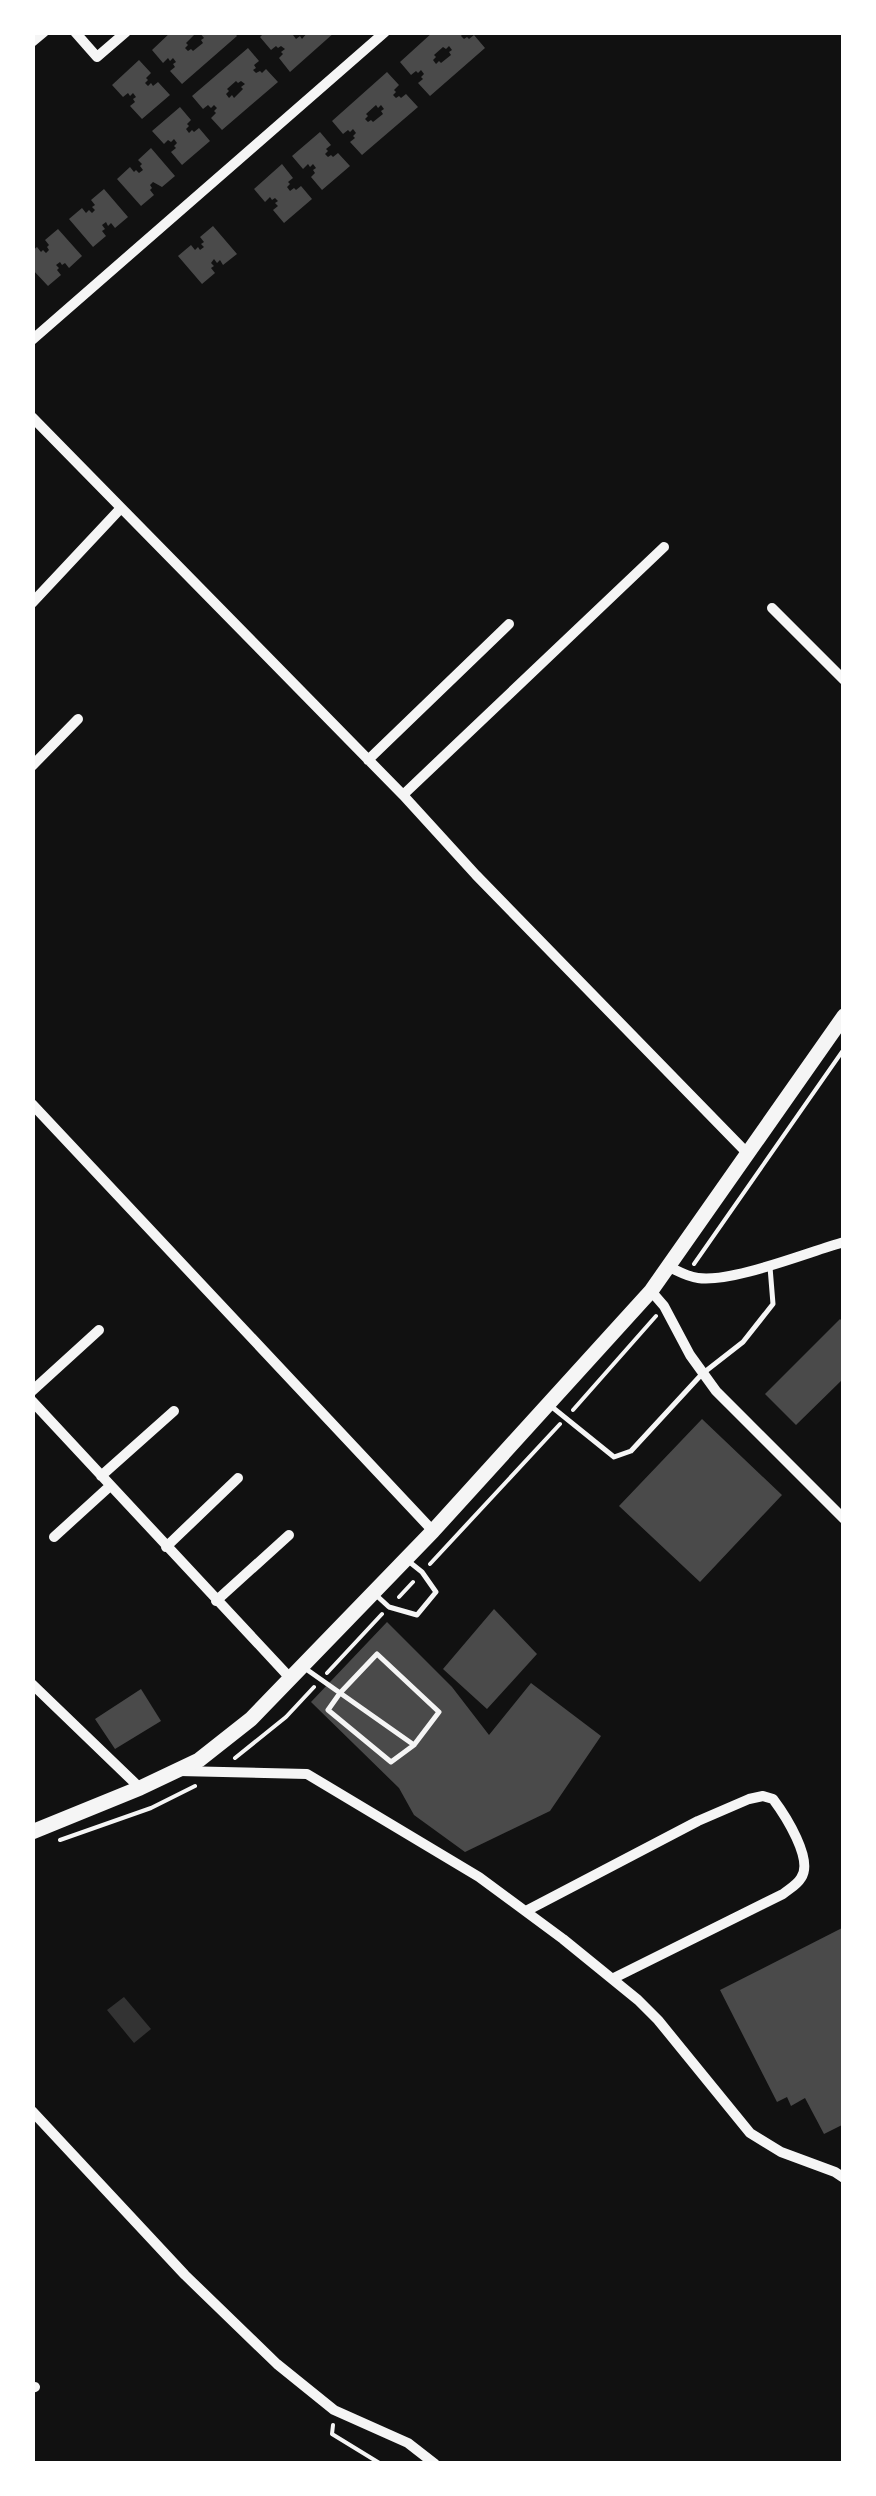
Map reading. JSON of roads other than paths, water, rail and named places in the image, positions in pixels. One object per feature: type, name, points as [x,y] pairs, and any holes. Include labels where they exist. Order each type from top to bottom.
[{"type":"main road","points":[[32,1832],[199,1760],[237,1732],[291,1679],[651,1290],[844,1016]]},
{"type":"street","points":[[32,42],[44,32]]},
{"type":"street","points":[[75,32],[98,57],[126,32]]},
{"type":"street","points":[[32,340],[385,32]]},
{"type":"street","points":[[32,417],[403,794],[476,875],[748,1154]]},
{"type":"street","points":[[32,604],[121,508]]},
{"type":"street","points":[[403,794],[664,546]]},
{"type":"street","points":[[772,608],[844,680]]},
{"type":"street","points":[[368,760],[509,624]]},
{"type":"street","points":[[32,766],[78,719]]},
{"type":"street","points":[[32,1104],[432,1531]]},
{"type":"street","points":[[669,1267],[698,1278],[712,1278],[844,1242]]},
{"type":"street","points":[[651,1290],[716,1391],[844,1519]]},
{"type":"street","points":[[32,1391],[99,1330]]},
{"type":"street","points":[[35,1408],[291,1679]]},
{"type":"street","points":[[102,1476],[174,1411]]},
{"type":"street","points":[[166,1547],[238,1478]]},
{"type":"street","points":[[54,1537],[110,1486]]},
{"type":"street","points":[[216,1601],[288,1534]]},
{"type":"street","points":[[32,1684],[140,1788]]},
{"type":"street","points":[[178,1771],[307,1774],[479,1877],[614,1978],[658,2020],[750,2134],[781,2152],[844,2178]]},
{"type":"street","points":[[526,1911],[698,1821],[749,1798],[773,1799],[803,1854],[806,1866],[800,1882],[614,1978]]},
{"type":"street","points":[[32,2111],[185,2275],[277,2364],[334,2410],[408,2443],[435,2464]]},
{"type":"lane","points":[[549,1404],[614,1456],[631,1452],[702,1374],[743,1342],[773,1304],[770,1264]]},
{"type":"lane","points":[[374,1593],[390,1607],[417,1614],[436,1592],[422,1572],[406,1559]]},
{"type":"lane","points":[[377,1654],[439,1712],[414,1745],[391,1762],[328,1710],[377,1654]]},
{"type":"lane","points":[[303,1666],[414,1745]]}]
